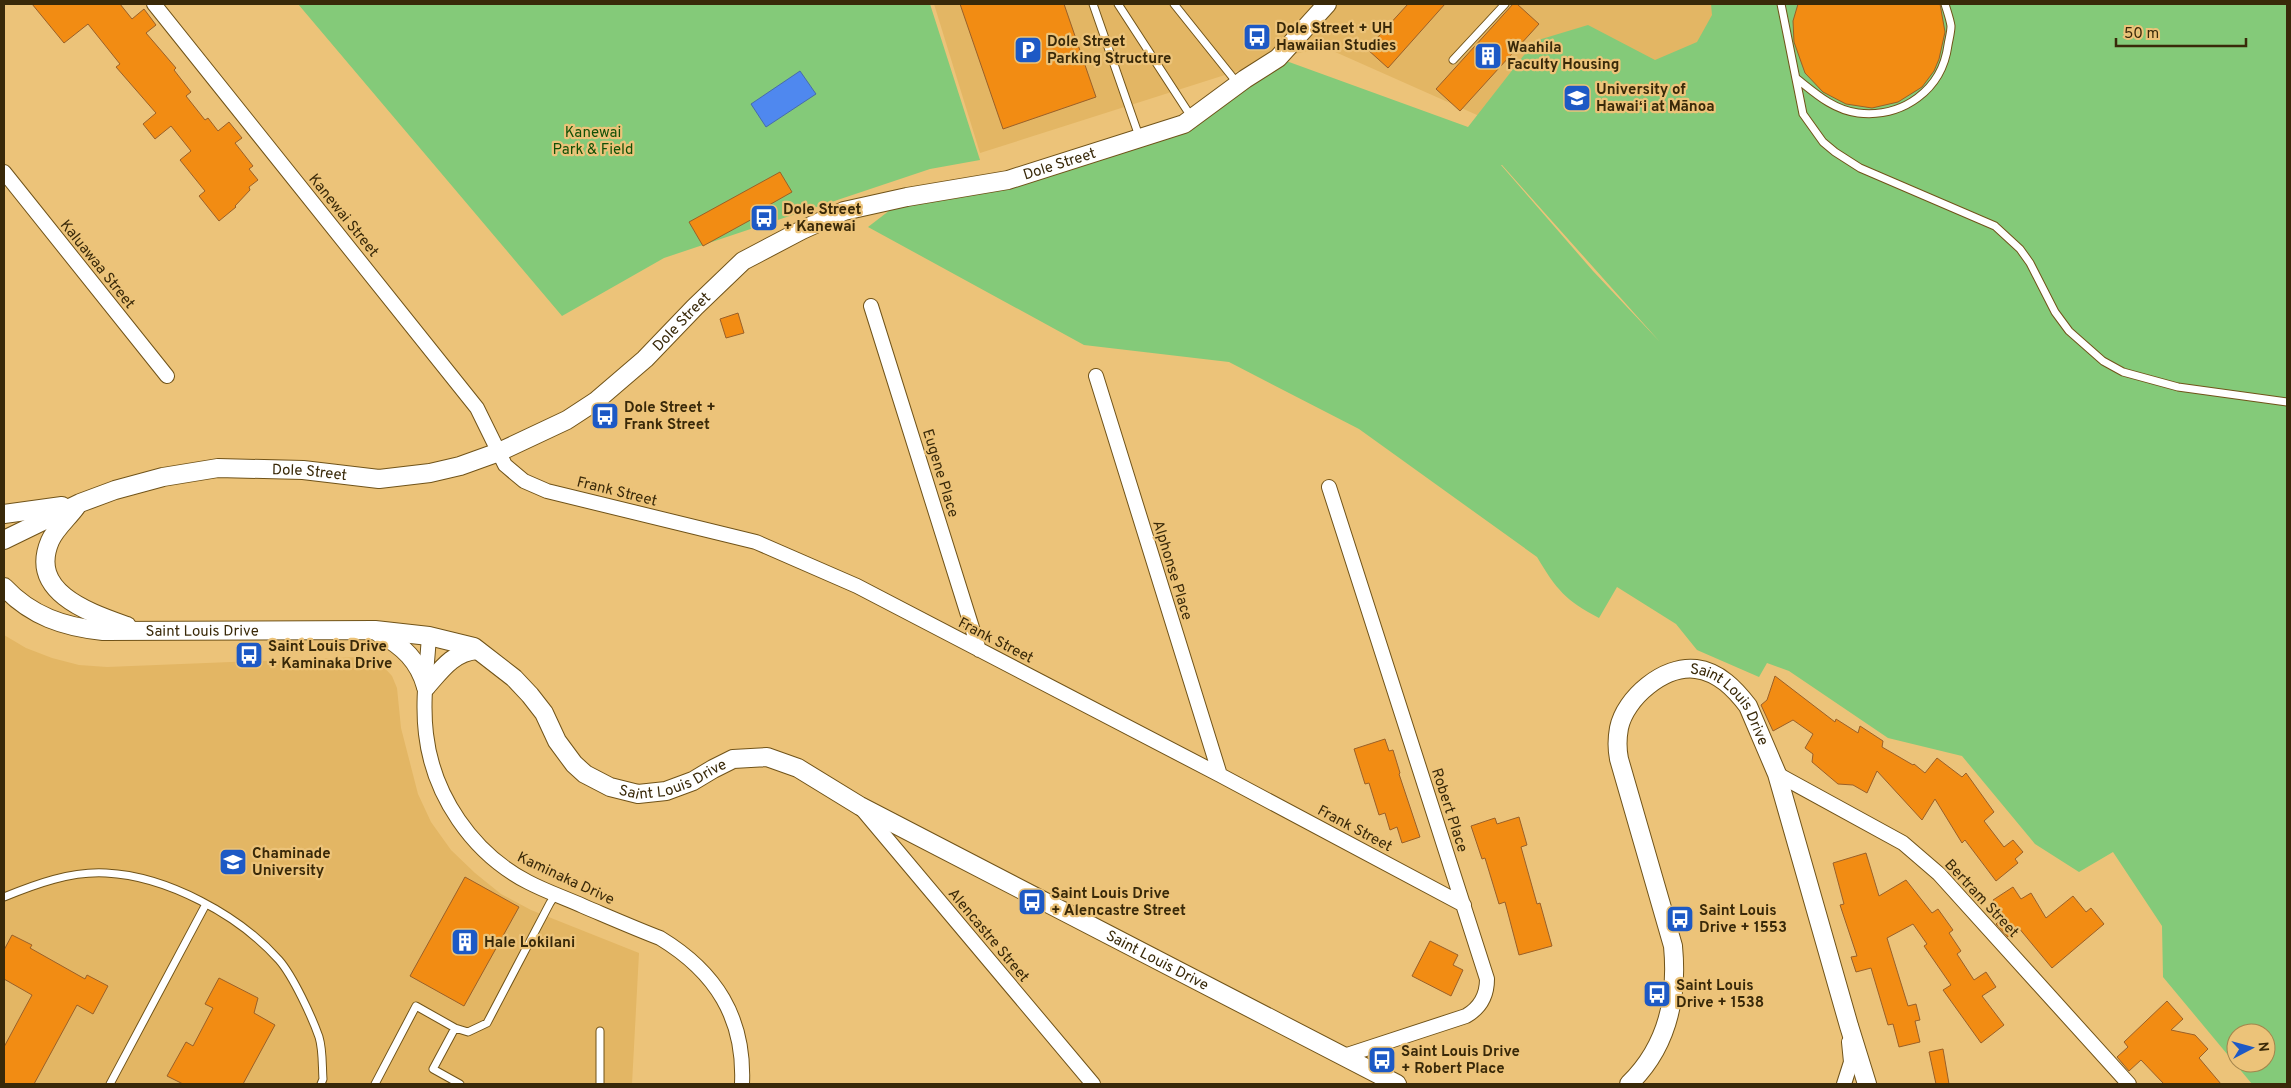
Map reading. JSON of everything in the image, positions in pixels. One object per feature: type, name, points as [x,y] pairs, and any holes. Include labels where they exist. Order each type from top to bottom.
[{"type":"street","name":"Kanewai Street","points":[[154,4],[477,408],[499,452]]},
{"type":"street","name":"Dole Street","points":[[4,540],[80,503],[115,490],[153,480],[218,468],[304,470],[379,480],[430,473],[460,466],[499,452],[567,420],[596,401],[645,359],[743,261],[802,230],[844,211],[907,197],[1008,180],[1184,124],[1238,84],[1278,58],[1327,4]]},
{"type":"street","name":"Kaluawaa Street","points":[[4,172],[167,376]]},
{"type":"street","name":"Eugene Place","points":[[871,306],[979,650]]},
{"type":"street","name":"Alphonse Place","points":[[1096,376],[1220,774]]},
{"type":"street","name":"Frank Street","points":[[499,452],[505,465],[524,481],[535,487],[756,542],[857,586],[1220,774],[1464,905]]},
{"type":"street","name":"Robert Place","points":[[1329,487],[1464,905],[1486,979],[1484,996],[1479,1006],[1466,1016],[1344,1056]]},
{"type":"street","points":[[4,514],[80,503]]},
{"type":"street","points":[[80,503],[51,539],[47,558],[50,576],[60,594],[68,600],[88,612],[138,630]]},
{"type":"street","name":"Saint Louis Drive","points":[[4,587],[34,612],[58,623],[87,629],[375,630],[429,636],[474,647],[514,678],[530,694],[544,713],[565,753],[574,764],[585,774],[610,787],[638,794],[666,791],[693,781],[733,759],[767,757],[798,768],[860,806],[1397,1084]]},
{"type":"street","points":[[375,630],[405,650],[422,672],[426,687]]},
{"type":"street","name":"Kaminaka Drive","points":[[429,636],[426,734],[431,760],[439,785],[451,809],[466,831],[504,867],[527,882],[660,938],[680,950],[698,965],[713,982],[725,1002],[734,1023],[740,1045],[742,1084]]},
{"type":"street","points":[[426,687],[453,658],[461,653],[477,650]]},
{"type":"street","name":"Saint Louis Drive","points":[[1629,1084],[1651,1058],[1662,1037],[1671,1008],[1675,970],[1673,946],[1619,759],[1617,749],[1619,727],[1623,717],[1637,697],[1666,675],[1680,670],[1696,669],[1726,682],[1748,706],[1777,774],[1867,1084]]},
{"type":"street","name":"Bertram Street","points":[[1777,774],[1903,843],[1940,874],[2129,1084]]},
{"type":"street","name":"Alencastre Street","points":[[860,806],[1092,1084]]},
{"type":"street","points":[[1844,1084],[1851,1062],[1849,1026]]},
{"type":"lane","points":[[1093,4],[1140,139]]},
{"type":"lane","points":[[1118,4],[1192,118]]},
{"type":"lane","points":[[1174,4],[1238,84]]},
{"type":"lane","points":[[1453,60],[1505,4]]},
{"type":"lane","points":[[1781,4],[1803,114],[1823,142],[1860,168],[1994,226],[2008,236],[2030,263],[2055,312],[2069,331],[2103,361],[2123,372],[2178,388],[2287,402]]},
{"type":"lane","points":[[1784,17],[1789,4]]},
{"type":"lane","points":[[1796,77],[1826,103],[1857,113],[1887,114],[1916,100],[1936,80],[1947,56],[1951,27],[1945,4]]},
{"type":"lane","points":[[4,897],[34,884],[66,876],[105,873],[145,878],[206,904],[246,929],[280,961],[307,1006],[320,1040],[323,1079],[321,1084]]},
{"type":"lane","points":[[375,1084],[416,1006],[455,1028],[468,1032],[487,1023],[556,894]]},
{"type":"lane","points":[[110,1084],[206,904]]},
{"type":"lane","points":[[455,1028],[434,1068],[460,1084]]},
{"type":"lane","points":[[600,1031],[600,1084]]},
{"type":"shaded area","name":"University of Hawaiʻi at Mānoa","points":[[934,4],[1763,4],[1626,181],[1324,47],[1278,58],[980,153]]},
{"type":"shaded area","name":"Chaminade University","points":[[4,635],[26,648],[52,658],[79,665],[107,667],[360,657],[372,660],[383,666],[392,676],[397,688],[401,728],[418,794],[431,822],[451,850],[501,894],[531,910],[639,953],[632,1084],[4,1084]]},
{"type":"green space","name":"Kanewai Park & Field","points":[[298,4],[930,4],[980,160],[930,169],[664,258],[562,316]]},
{"type":"green space","points":[[1711,4],[2287,4],[2287,1084],[2252,1084],[2243,1073],[2276,1073],[2276,1023],[2226,1023],[2226,1053],[2163,977],[2162,926],[2113,852],[2079,872],[2035,844],[1962,756],[1888,738],[1789,671],[1767,663],[1759,677],[1697,650],[1676,624],[1617,587],[1599,618],[1570,600],[1556,586],[1537,557],[1359,429],[1229,362],[1084,345],[868,227],[907,197],[1008,180],[1184,124],[1278,58],[1468,127],[1535,41],[1588,25],[1655,60],[1697,42],[1712,15]],"holes":[[[1502,165],[1660,342],[1593,271]]]},
{"type":"water","points":[[800,71],[816,94],[766,127],[751,104]]},
{"type":"building","points":[[32,4],[120,4],[132,19],[144,9],[156,25],[146,33],[176,68],[174,70],[191,92],[186,96],[205,120],[208,118],[218,131],[229,122],[242,138],[235,143],[253,166],[249,169],[258,180],[249,187],[250,190],[236,207],[219,221],[199,196],[205,191],[180,160],[191,151],[171,126],[155,139],[143,124],[156,113],[116,67],[120,64],[88,24],[64,43]]},
{"type":"building","name":"Dole Street Parking Structure","points":[[960,4],[1064,4],[1096,97],[1003,129]]},
{"type":"building","points":[[1408,4],[1445,4],[1388,68],[1367,49]]},
{"type":"building","name":"Waahila Faculty Housing","points":[[1513,4],[1517,4],[1539,24],[1460,111],[1436,89]]},
{"type":"building","points":[[1798,4],[1940,4],[1945,32],[1939,59],[1934,71],[1922,87],[1898,102],[1872,108],[1846,104],[1823,92],[1805,73],[1794,42],[1793,21]]},
{"type":"building","points":[[780,172],[792,192],[755,213],[756,217],[703,246],[689,222]]},
{"type":"building","points":[[738,313],[744,333],[726,338],[720,319]]},
{"type":"building","points":[[1775,676],[1835,722],[1836,719],[1858,733],[1860,726],[1883,741],[1882,747],[1914,764],[1925,773],[1937,758],[1962,777],[1966,773],[1994,812],[1984,821],[2004,847],[2013,840],[2023,852],[2015,859],[2018,863],[1996,881],[1965,840],[1962,843],[1935,799],[1922,820],[1877,771],[1867,793],[1853,785],[1838,784],[1812,762],[1813,754],[1805,748],[1813,734],[1793,720],[1773,731],[1761,705],[1767,700]]},
{"type":"building","points":[[1385,739],[1389,751],[1393,750],[1420,837],[1402,843],[1397,827],[1390,830],[1385,813],[1379,815],[1369,783],[1365,784],[1354,749]]},
{"type":"building","points":[[1519,817],[1527,845],[1521,847],[1537,904],[1540,903],[1552,946],[1519,955],[1505,902],[1499,904],[1485,858],[1482,859],[1471,826],[1495,818],[1497,824]]},
{"type":"building","points":[[1866,853],[1879,896],[1906,880],[1932,913],[1938,909],[1953,930],[1949,933],[1961,951],[1957,954],[1974,980],[1986,972],[1996,987],[1982,996],[2004,1025],[1981,1043],[1943,990],[1951,985],[1924,946],[1927,944],[1913,924],[1887,938],[1908,1006],[1916,1004],[1920,1020],[1915,1021],[1920,1042],[1899,1047],[1893,1024],[1888,1025],[1871,968],[1856,972],[1851,957],[1857,956],[1840,905],[1844,904],[1833,863]]},
{"type":"building","name":"Hale Lokilani","points":[[465,877],[519,907],[464,1006],[410,976]]},
{"type":"building","points":[[2013,887],[2021,899],[2031,893],[2046,918],[2073,896],[2086,912],[2091,908],[2104,924],[2052,968],[2018,927],[2008,937],[1996,924],[1999,921],[1997,917],[2002,913],[1993,900]]},
{"type":"building","points":[[12,935],[32,945],[30,948],[85,979],[87,975],[108,986],[93,1014],[77,1005],[34,1084],[4,1084],[4,1047],[32,995],[4,979],[4,950]]},
{"type":"building","points":[[1430,941],[1458,955],[1453,965],[1463,970],[1451,996],[1412,976]]},
{"type":"building","points":[[219,978],[258,998],[254,1013],[275,1025],[243,1084],[183,1084],[167,1076],[186,1042],[193,1046],[213,1008],[205,1004]]},
{"type":"building","points":[[2167,1001],[2183,1019],[2171,1030],[2195,1035],[2208,1049],[2199,1058],[2221,1084],[2164,1084],[2141,1060],[2129,1071],[2117,1057],[2128,1047],[2124,1042]]},
{"type":"building","points":[[1943,1049],[1949,1084],[1936,1084],[1929,1052]]},
{"type":"place","name":"Dole Street + UH Hawaiian Studies","points":[[1257,37]]},
{"type":"place","name":"Dole Street Parking Structure","points":[[1028,50]]},
{"type":"place","name":"Waahila Faculty Housing","points":[[1488,56]]},
{"type":"place","name":"University of Hawaiʻi at Mānoa","points":[[1577,98]]},
{"type":"place","name":"Dole Street + Kanewai","points":[[764,218]]},
{"type":"place","name":"Dole Street + Frank Street","points":[[605,416]]},
{"type":"place","name":"Saint Louis Drive + Kaminaka Drive","points":[[249,655]]},
{"type":"place","name":"Chaminade University","points":[[233,862]]},
{"type":"place","name":"Saint Louis Drive + Alencastre Street","points":[[1032,902]]},
{"type":"place","name":"Saint Louis Drive + 1553","points":[[1680,919]]},
{"type":"place","name":"Hale Lokilani","points":[[465,942]]},
{"type":"place","name":"Saint Louis Drive + 1538","points":[[1657,994]]},
{"type":"place","name":"Saint Louis Drive + Robert Place","points":[[1382,1060]]}]
